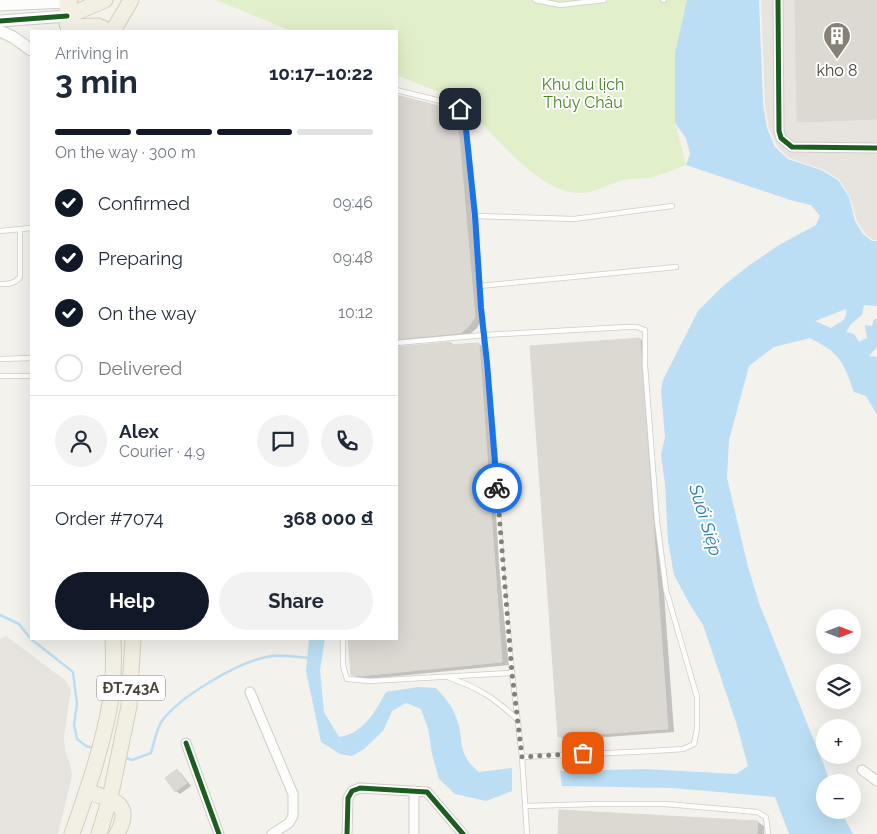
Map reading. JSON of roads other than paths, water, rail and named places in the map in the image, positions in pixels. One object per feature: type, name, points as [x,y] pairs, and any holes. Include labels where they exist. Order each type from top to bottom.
[{"type":"main road","points":[[69,21],[105,0]]},
{"type":"main road","points":[[114,30],[131,0]]},
{"type":"main road","points":[[69,21],[98,26],[107,30]]},
{"type":"main road","name":"ĐT.743A","points":[[88,834],[99,795],[97,759],[110,704],[113,682],[114,640]]},
{"type":"main road","name":"ĐT.743A","points":[[72,834],[115,770],[130,698],[133,640]]},
{"type":"main road","points":[[99,834],[99,795],[117,803],[123,811],[122,823],[117,834]]},
{"type":"street","points":[[778,0],[779,131],[782,138],[792,147],[877,148]]},
{"type":"street","points":[[0,5],[69,21]]},
{"type":"street","points":[[0,21],[69,21]]},
{"type":"street","points":[[0,31],[13,37],[30,49]]},
{"type":"street","points":[[250,692],[293,794],[293,816],[289,823],[272,834]]},
{"type":"street","points":[[186,743],[219,834]]},
{"type":"street","points":[[862,770],[877,781]]},
{"type":"street","points":[[347,834],[348,798],[352,791],[360,788],[427,792],[462,834]]},
{"type":"street","points":[[414,791],[414,834]]},
{"type":"lane","points":[[535,0],[560,5],[604,0]]},
{"type":"lane","points":[[398,90],[449,103],[460,109],[465,120],[475,216],[512,673],[522,757],[527,834]]},
{"type":"lane","points":[[475,216],[574,219],[672,206]]},
{"type":"lane","points":[[0,231],[30,228]]},
{"type":"lane","points":[[0,284],[12,283],[20,277],[20,229]]},
{"type":"lane","points":[[480,286],[676,267]]},
{"type":"lane","points":[[398,343],[484,335],[626,327],[637,327],[645,330],[645,366],[656,521],[666,590],[697,697],[697,729],[694,744],[683,749],[522,757]]},
{"type":"lane","points":[[0,359],[30,358]]},
{"type":"lane","points":[[0,376],[30,376]]},
{"type":"lane","points":[[343,640],[343,666],[347,679],[370,681],[512,673]]},
{"type":"lane","points":[[446,677],[473,686],[495,699],[518,719]]},
{"type":"lane","points":[[526,806],[666,804],[757,812],[766,817],[768,834]]},
{"type":"water","name":"Suối Siệp","points":[[687,0],[759,0],[763,104],[767,128],[775,147],[788,159],[821,170],[838,180],[849,197],[855,221],[863,234],[872,241],[877,241],[877,306],[864,305],[862,315],[851,324],[846,332],[854,334],[859,342],[867,338],[865,325],[872,326],[874,319],[877,319],[877,347],[869,356],[877,357],[877,415],[866,396],[854,392],[839,359],[828,349],[810,338],[774,347],[749,366],[729,440],[727,478],[748,567],[759,603],[816,746],[816,764],[823,764],[827,774],[816,774],[816,819],[845,819],[853,834],[789,834],[775,797],[672,788],[562,786],[560,771],[644,769],[736,774],[748,766],[736,722],[703,625],[674,575],[668,541],[665,484],[661,455],[665,437],[661,391],[663,380],[698,311],[723,286],[747,267],[779,245],[816,225],[820,216],[811,205],[790,200],[686,165],[690,154],[686,138],[675,123],[675,53]],"holes":[[[846,309],[846,316],[831,328],[815,321]]]},
{"type":"water","points":[[309,640],[325,640],[320,670],[324,712],[339,737],[355,732],[362,727],[373,714],[386,692],[418,687],[436,688],[448,701],[454,713],[459,725],[462,746],[467,759],[479,772],[512,768],[512,791],[486,801],[455,794],[439,779],[432,754],[428,728],[421,709],[406,703],[392,711],[383,731],[364,749],[352,756],[340,754],[321,742],[306,671]]},
{"type":"waterway","points":[[0,615],[19,624],[30,638]]},
{"type":"waterway","points":[[32,640],[73,672],[77,704],[74,725],[77,739],[86,746],[94,748]]},
{"type":"waterway","points":[[123,757],[132,760],[151,753],[162,721],[181,702],[210,682],[240,666],[266,657],[308,658]]},
{"type":"place","name":"kho 8","points":[[837,60]]},
{"type":"park label","name":"Khu du lịch Thủy Châu","points":[[583,93]]}]
